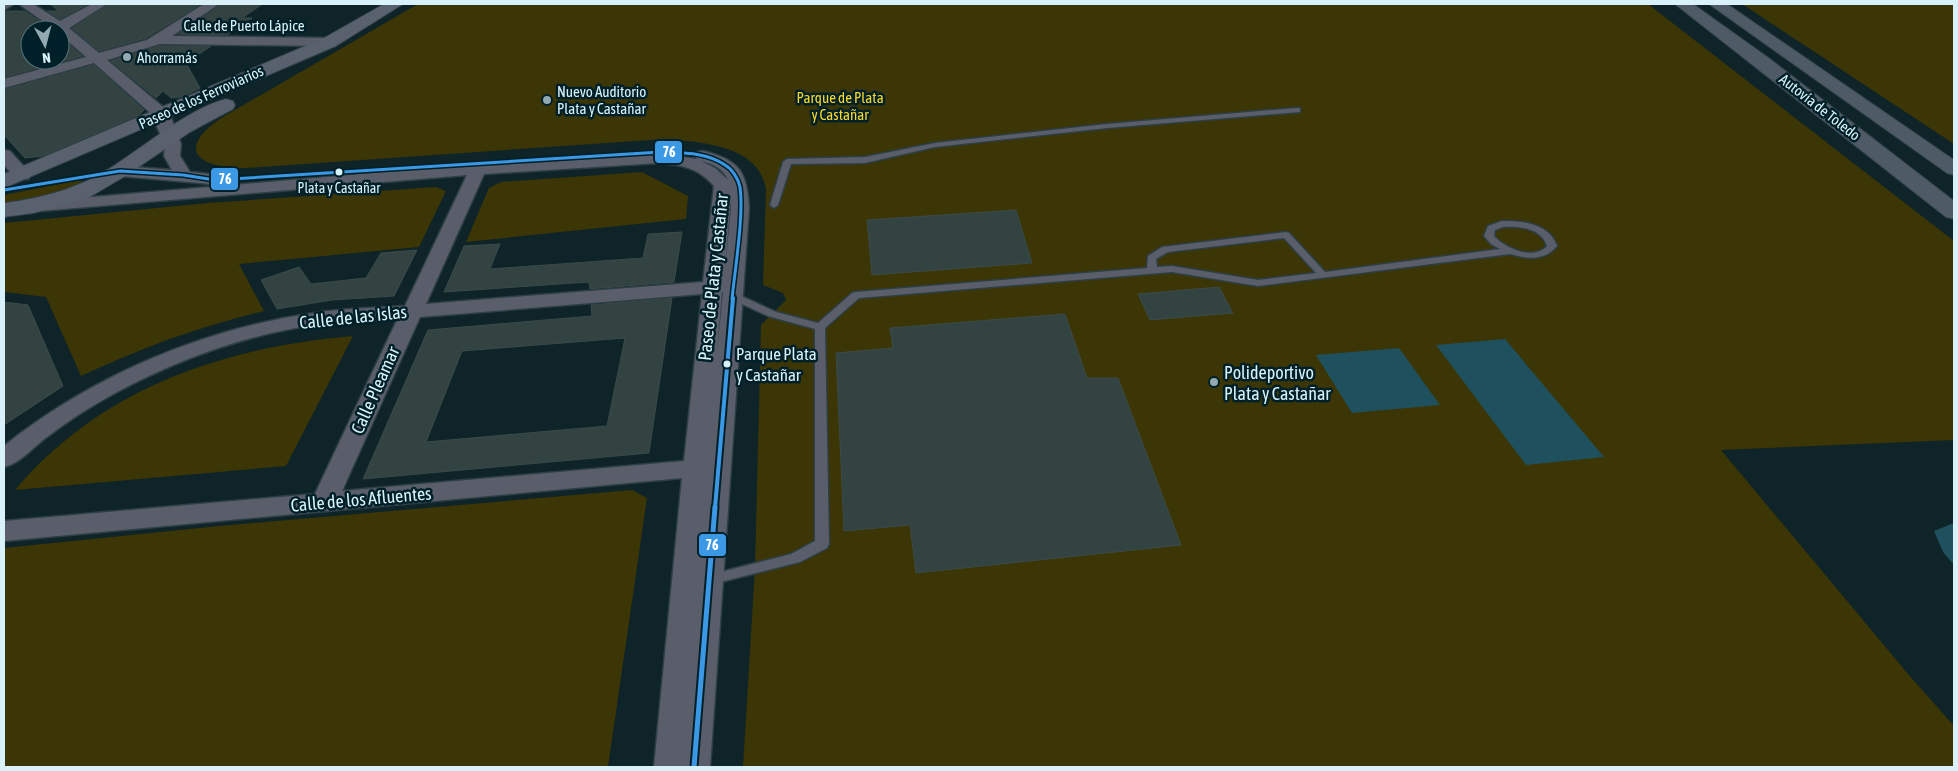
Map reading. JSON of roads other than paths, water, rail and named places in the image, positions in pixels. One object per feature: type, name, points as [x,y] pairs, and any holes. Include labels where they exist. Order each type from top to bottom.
[{"type":"highway","name":"Autovía de Toledo","points":[[1683,4],[1764,63],[1954,212]]},
{"type":"highway","name":"Autovía de Toledo","points":[[1717,4],[1954,169]]},
{"type":"highway","points":[[1914,142],[1954,162]]},
{"type":"main road","name":"Paseo de los Ferroviarios","points":[[4,210],[34,206],[80,193],[120,171],[170,138],[304,60],[330,42],[395,4]]},
{"type":"main road","name":"Paseo de los Ferroviarios","points":[[4,182],[163,115],[288,58],[330,42]]},
{"type":"main road","points":[[4,190],[120,171]]},
{"type":"street","points":[[4,6],[8,4]]},
{"type":"street","points":[[25,4],[49,20]]},
{"type":"street","points":[[70,21],[101,4]]},
{"type":"street","points":[[4,84],[158,40],[213,4]]},
{"type":"street","points":[[70,35],[163,115],[173,144],[172,156],[183,175]]},
{"type":"street","name":"Calle de Puerto Lápice","points":[[158,40],[330,42]]},
{"type":"street","name":"Paseo de Plata y Castañar","points":[[120,171],[183,175],[215,180],[642,152],[690,153],[708,157],[725,164],[734,172],[739,184],[734,291],[707,467],[670,767]]},
{"type":"street","points":[[4,155],[22,175]]},
{"type":"street","name":"Paseo de Plata y Castañar","points":[[34,206],[478,170],[658,158],[680,159],[707,168],[723,185],[712,288],[707,467],[709,580],[694,767]]},
{"type":"street","name":"Calle Pleamar","points":[[324,502],[478,170]]},
{"type":"street","name":"Calle de las Islas","points":[[4,459],[65,413],[143,370],[206,344],[258,330],[314,319],[411,311],[712,288],[734,291]]},
{"type":"street","name":"Calle de los Afluentes","points":[[4,531],[707,467]]},
{"type":"lane","points":[[774,206],[787,162],[865,160],[935,145],[1107,126],[1297,110]]},
{"type":"lane","points":[[709,580],[794,558],[822,544],[820,327],[856,295],[1172,269],[1258,283],[1510,251],[1522,254],[1539,254],[1550,250],[1551,242],[1543,233],[1528,226],[1510,223],[1491,228],[1489,232],[1492,240],[1510,251]]},
{"type":"lane","points":[[1152,271],[1151,258],[1165,249],[1286,235],[1323,275]]},
{"type":"lane","points":[[734,291],[772,314],[820,327]]},
{"type":"water","points":[[1505,339],[1604,457],[1526,465],[1436,345]]},
{"type":"water","points":[[1399,348],[1440,405],[1352,413],[1316,355]]},
{"type":"water","points":[[1954,523],[1954,565],[1943,552],[1934,531]]},
{"type":"place","name":"Ahorramás","points":[[127,57]]},
{"type":"place","name":"Nuevo Auditorio Plata y Castañar","points":[[547,100]]},
{"type":"place","name":"Plata y Castañar","points":[[339,172]]},
{"type":"place","name":"Parque Plata y Castañar","points":[[727,364]]},
{"type":"place","name":"Polideportivo Plata y Castañar","points":[[1214,382]]},
{"type":"park label","name":"Parque de Plata y Castañar","points":[[840,106]]}]
